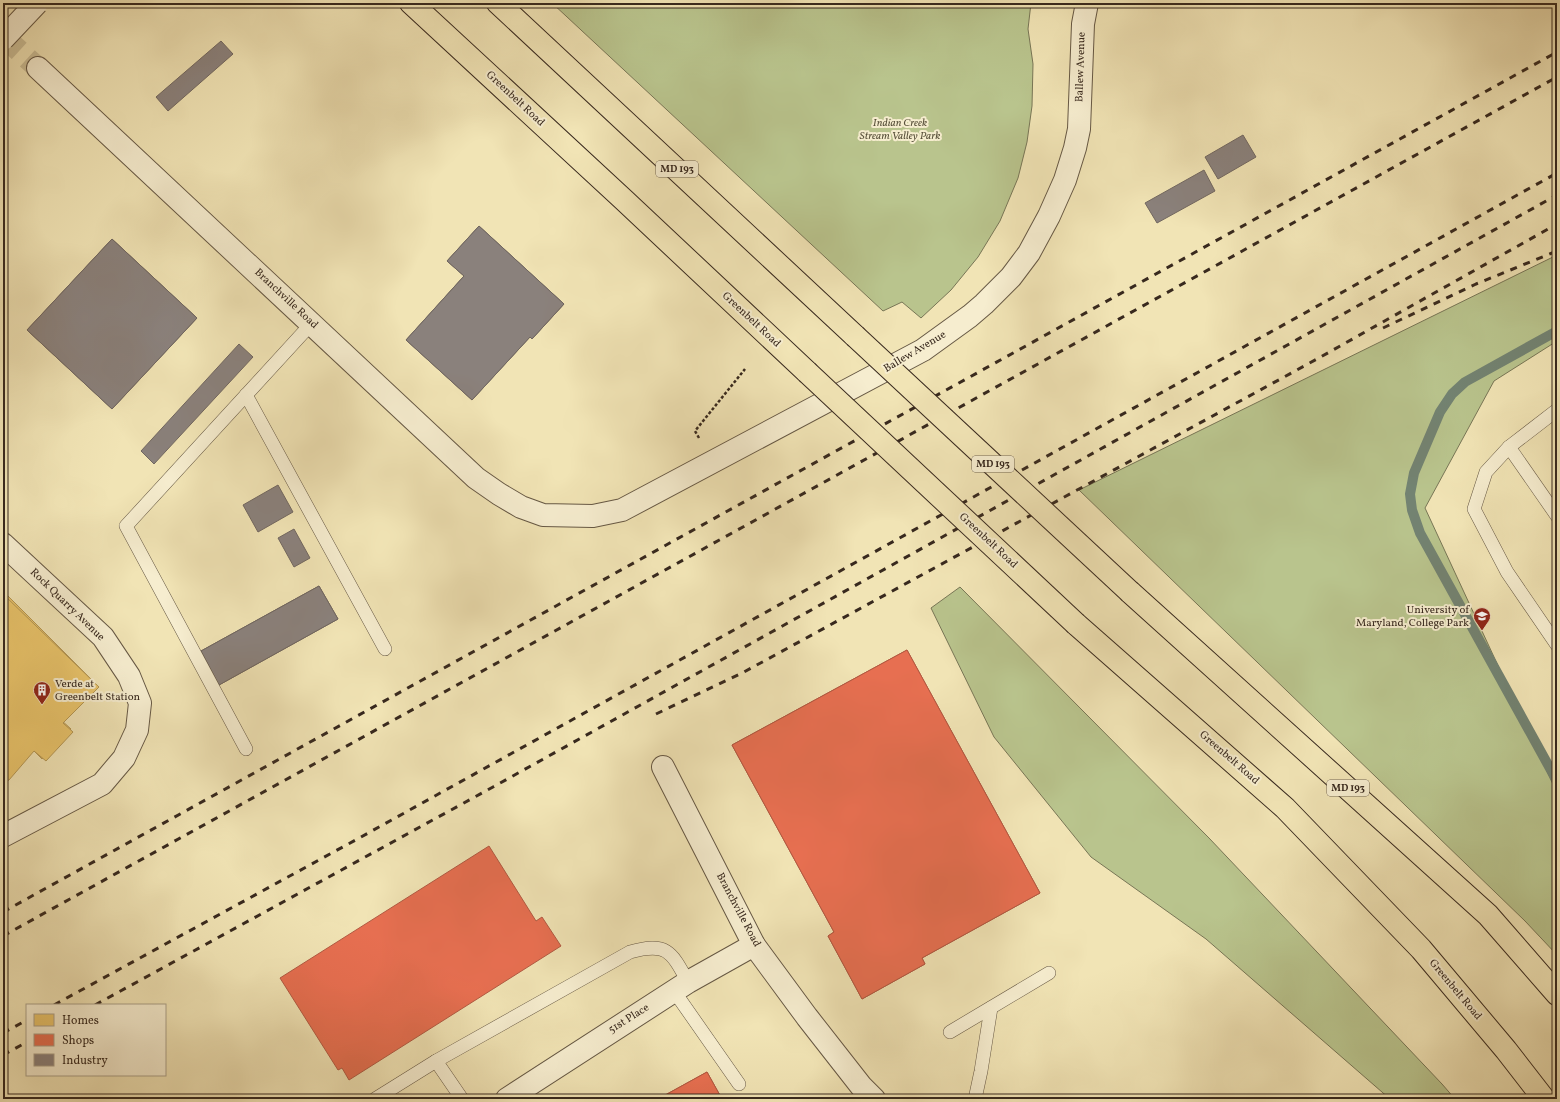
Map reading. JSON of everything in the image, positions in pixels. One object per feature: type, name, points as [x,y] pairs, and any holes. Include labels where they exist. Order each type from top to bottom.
[{"type":"main road","name":"Greenbelt Road","points":[[411,3],[624,200],[1076,624],[1285,808],[1421,949],[1506,1050],[1544,1099]]},
{"type":"main road","name":"MD 193","points":[[498,3],[1130,592],[1488,915],[1557,994]]},
{"type":"street","points":[[3,40],[37,3]]},
{"type":"street","name":"Ballew Avenue","points":[[543,515],[593,516],[622,510],[923,350],[958,326],[984,304],[1011,277],[1028,253],[1049,216],[1075,148],[1079,129],[1083,24],[1087,3]]},
{"type":"street","name":"Branchville Road","points":[[38,68],[476,478],[521,507],[543,515]]},
{"type":"street","name":"Rock Quarry Avenue","points":[[3,544],[103,638],[129,676],[140,703],[137,730],[124,758],[102,784],[3,836]]},
{"type":"street","name":"Branchville Road","points":[[663,767],[754,945],[807,1018],[861,1086],[874,1099]]},
{"type":"street","name":"51st Place","points":[[507,1099],[681,986],[754,945]]},
{"type":"lane","points":[[246,749],[126,526],[312,323]]},
{"type":"lane","points":[[246,395],[385,649]]},
{"type":"lane","points":[[1557,410],[1509,448],[1486,472],[1474,509],[1507,572],[1557,645]]},
{"type":"lane","points":[[1509,448],[1557,516]]},
{"type":"lane","points":[[375,1099],[436,1061],[630,952],[655,947],[665,950],[675,958],[681,986],[739,1084]]},
{"type":"lane","points":[[950,1032],[1050,973]]},
{"type":"lane","points":[[975,1099],[982,1071],[991,1008]]},
{"type":"lane","points":[[436,1061],[462,1099]]},
{"type":"path","points":[[695,431],[745,369]]},
{"type":"green space","name":"Indian Creek Stream Valley Park","points":[[552,3],[1031,3],[1028,29],[1033,64],[1032,106],[1027,142],[1018,178],[1000,221],[978,257],[951,290],[921,318],[902,302],[883,311]]},
{"type":"green space","points":[[1557,255],[1557,341],[1494,381],[1425,508],[1557,793],[1557,955],[1525,921],[1079,490]]},
{"type":"green space","points":[[960,587],[1209,838],[1455,1099],[1390,1099],[1206,939],[1091,857],[994,737],[931,608]]},
{"type":"building: Homes","name":"Verde at Greenbelt Station","points":[[3,591],[95,683],[60,719],[71,729],[42,759],[32,749],[3,777]]},
{"type":"building: Homes","name":"Verde at Greenbelt Station","points":[[3,594],[99,687],[63,723],[73,732],[46,761],[34,751],[9,780],[3,783]]},
{"type":"building: Shops","points":[[907,650],[1040,893],[922,958],[925,964],[862,999],[828,936],[834,932],[732,745]]},
{"type":"building: Shops","points":[[907,650],[1040,893],[922,958],[925,964],[862,999],[828,936],[834,932],[732,745]]},
{"type":"building: Shops","points":[[489,846],[536,921],[542,917],[561,946],[349,1080],[342,1068],[338,1070],[280,978]]},
{"type":"building: Shops","points":[[707,1072],[722,1099],[658,1099]]},
{"type":"building: Shops","points":[[707,1072],[722,1099],[658,1099]]},
{"type":"building: Industry","points":[[221,41],[233,54],[168,111],[156,97]]},
{"type":"building: Industry","points":[[1243,135],[1256,157],[1218,179],[1205,157]]},
{"type":"building: Industry","points":[[1204,170],[1215,191],[1157,223],[1145,203]]},
{"type":"building: Industry","points":[[479,226],[564,304],[532,339],[530,337],[472,400],[406,340],[464,276],[447,261]]},
{"type":"building: Industry","points":[[479,226],[564,304],[532,339],[530,337],[472,400],[406,340],[464,276],[447,261]]},
{"type":"building: Industry","points":[[112,239],[197,318],[112,409],[27,330]]},
{"type":"building: Industry","points":[[112,239],[197,318],[112,409],[27,330]]},
{"type":"building: Industry","points":[[239,344],[253,357],[154,464],[141,451]]},
{"type":"building: Industry","points":[[278,485],[293,512],[258,532],[243,505]]},
{"type":"building: Industry","points":[[294,529],[310,558],[294,567],[278,538]]},
{"type":"building: Industry","points":[[319,586],[338,619],[219,685],[201,651]]},
{"type":"building: Industry","points":[[319,586],[338,619],[219,685],[201,651]]},
{"type":"waterway","points":[[1557,331],[1465,382],[1452,394],[1440,412],[1414,473],[1410,494],[1412,510],[1420,533],[1557,781]]},
{"type":"tunnel","points":[[3,36],[38,68]]},
{"type":"railway","points":[[3,912],[1557,52]]},
{"type":"railway","points":[[3,936],[1557,77]]},
{"type":"railway","points":[[56,1004],[361,837],[1557,173]]},
{"type":"railway","points":[[97,1004],[493,787],[1557,195]]},
{"type":"railway","points":[[656,714],[744,672],[1317,359],[1557,224]]},
{"type":"railway","points":[[1383,328],[1476,284],[1557,251]]},
{"type":"railway","points":[[3,1033],[26,1021]]},
{"type":"railway","points":[[3,1055],[26,1043]]},
{"type":"place","name":"University of Maryland, College Park","points":[[1482,631]]},
{"type":"place","name":"Verde at Greenbelt Station","points":[[42,705]]}]
